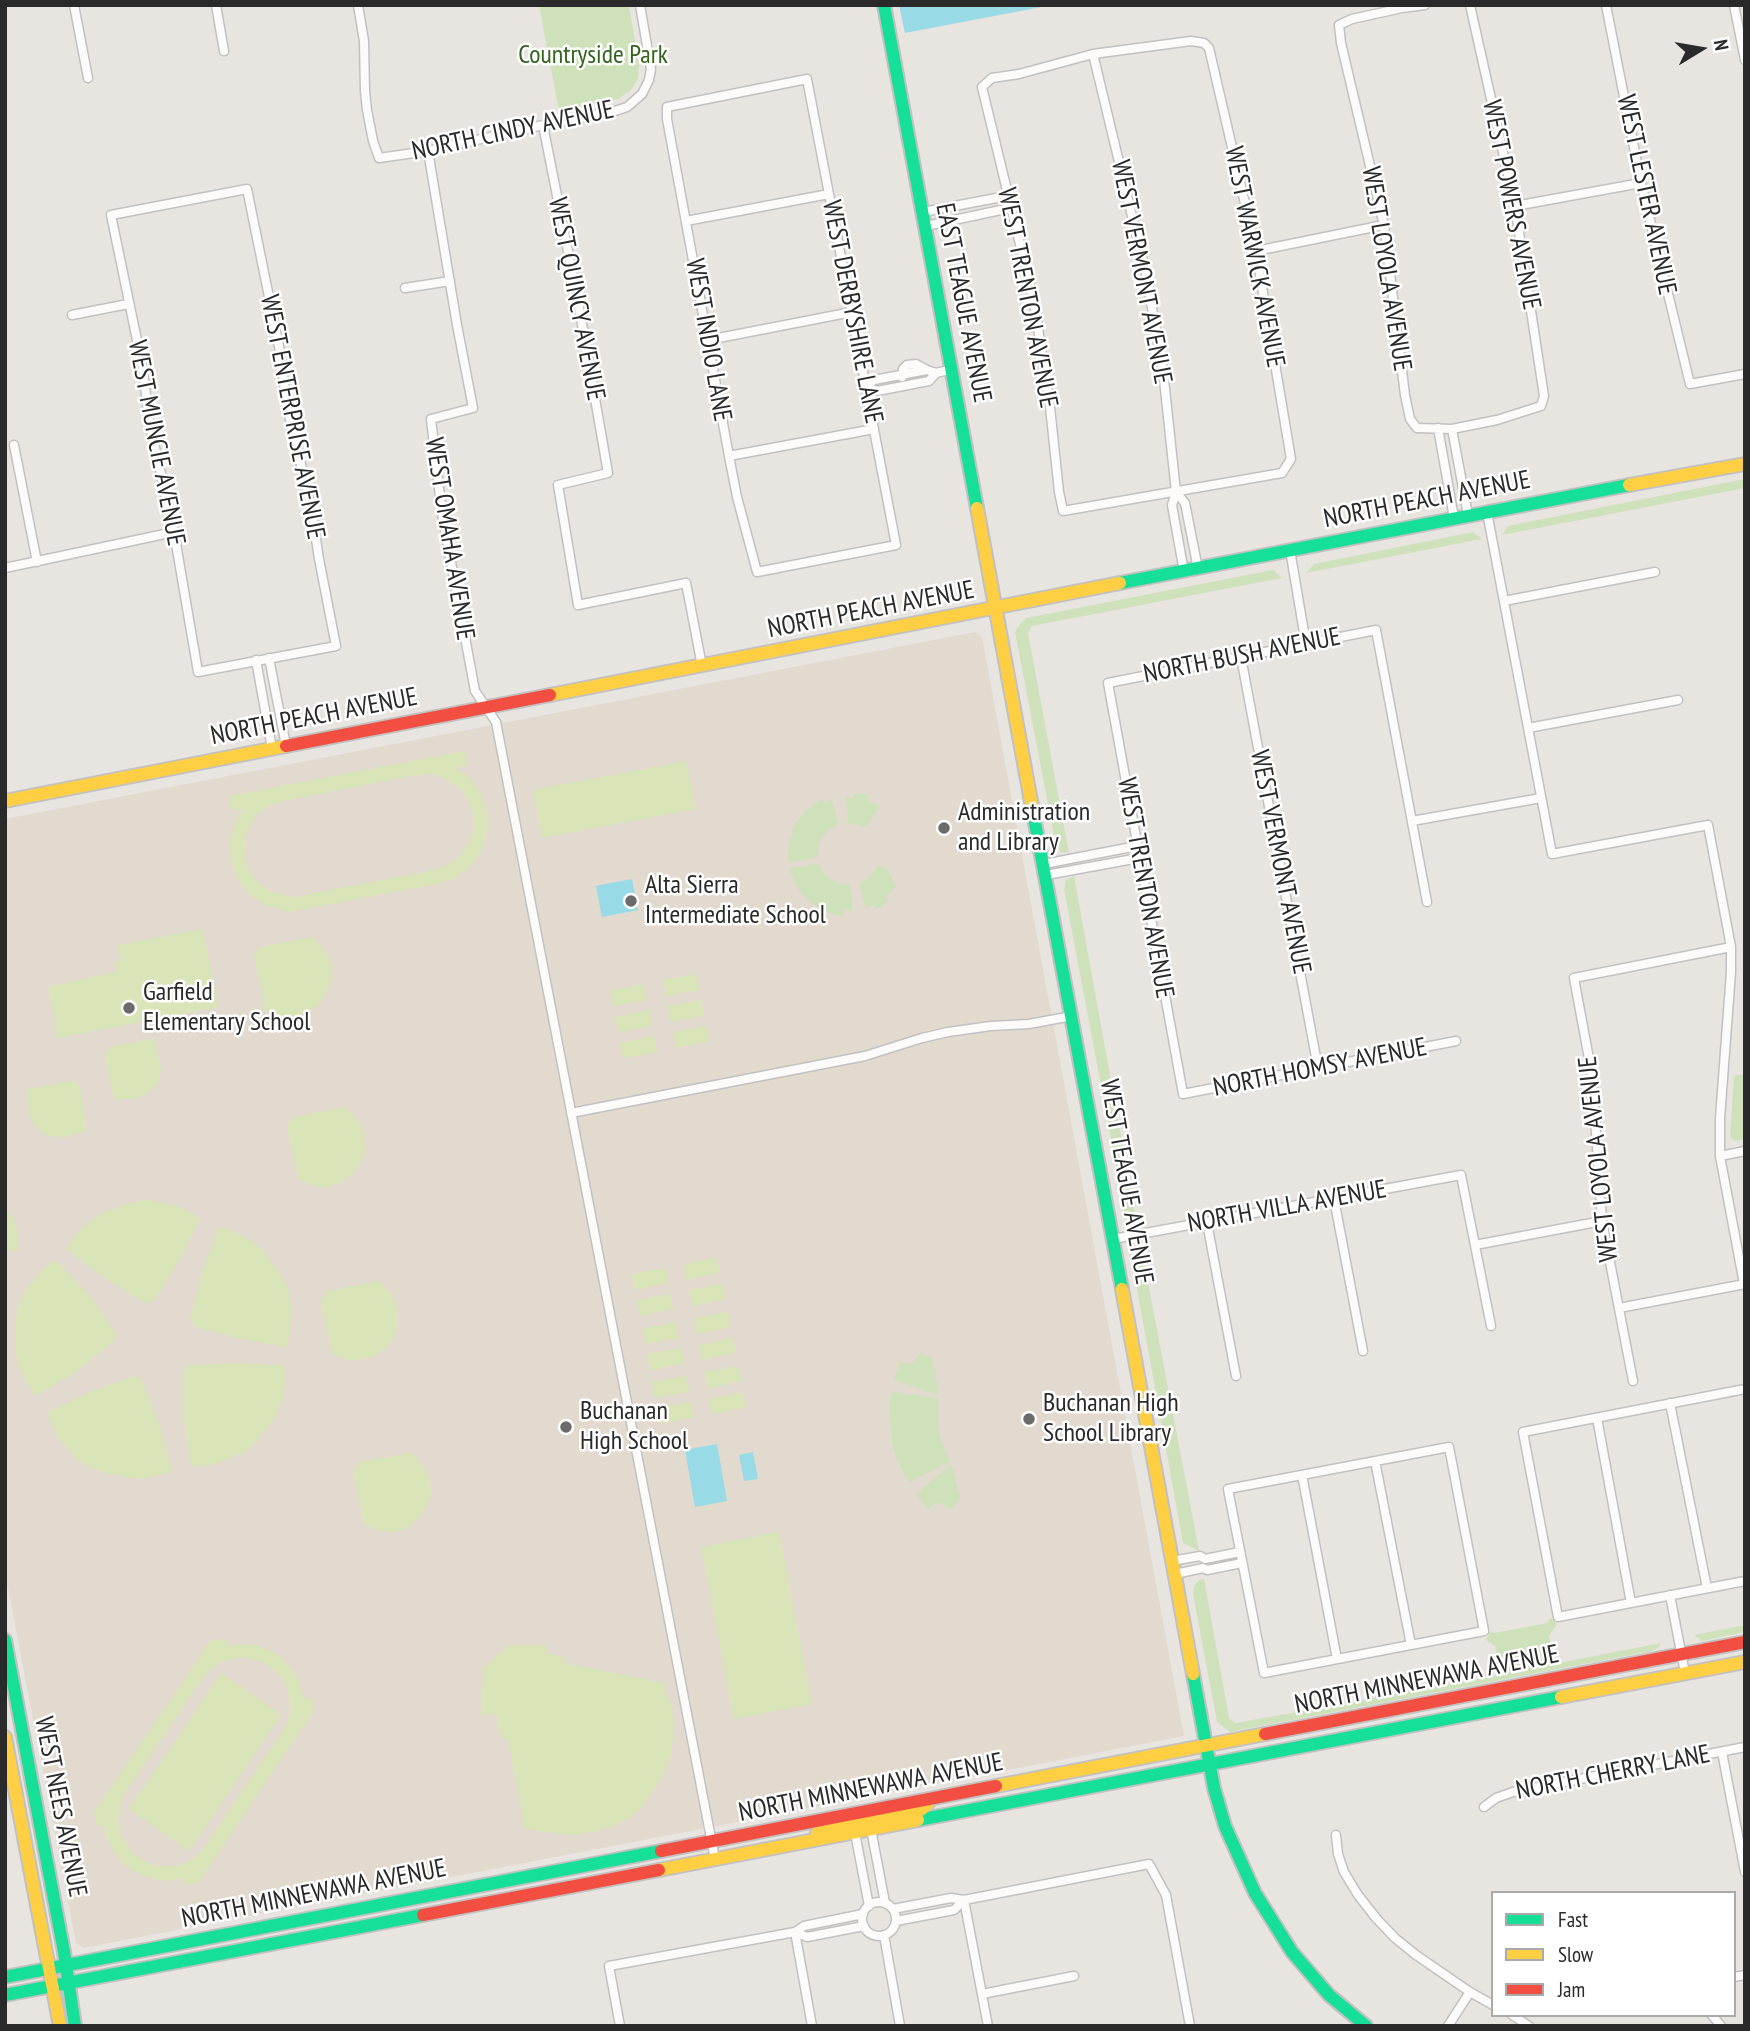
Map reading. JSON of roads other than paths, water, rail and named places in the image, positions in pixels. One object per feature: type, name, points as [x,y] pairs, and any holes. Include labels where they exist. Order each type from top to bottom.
[{"type":"main road","name":"EAST TEAGUE AVENUE","points":[[884,5],[997,608]]},
{"type":"main road","name":"NORTH PEACH AVENUE","points":[[5,801],[1468,515],[1745,464]]},
{"type":"main road","name":"WEST TEAGUE AVENUE","points":[[997,608],[1206,1746],[1225,1826],[1255,1893],[1273,1924],[1308,1971],[1363,2025]]},
{"type":"main road","name":"WEST NEES AVENUE","points":[[5,1640],[75,2026]]},
{"type":"main road","name":"NORTH MINNEWAWA AVENUE","points":[[5,1977],[1745,1642]]},
{"type":"main road","name":"NORTH MINNEWAWA AVENUE","points":[[5,1995],[1745,1660]]},
{"type":"main road","name":"WEST NEES AVENUE","points":[[5,1737],[60,2026]]},
{"type":"main road","points":[[787,1845],[829,1829],[920,1810],[929,1800]]},
{"type":"main road","points":[[335,1913],[339,1931]]},
{"type":"street","points":[[74,5],[88,78]]},
{"type":"street","points":[[216,5],[224,51]]},
{"type":"street","name":"NORTH CINDY AVENUE","points":[[358,5],[364,41],[367,110],[379,158],[428,151],[626,107],[642,94],[651,69],[640,5]]},
{"type":"street","name":"WEST LOYOLA AVENUE","points":[[1425,5],[1352,19],[1339,25],[1384,225],[1410,419],[1417,428],[1438,428]]},
{"type":"street","name":"WEST POWERS AVENUE","points":[[1452,429],[1497,420],[1541,406],[1544,396],[1515,206],[1470,5]]},
{"type":"street","name":"WEST LESTER AVENUE","points":[[1606,5],[1641,183],[1690,384],[1745,373]]},
{"type":"street","points":[[1745,7],[1735,7],[1745,60]]},
{"type":"street","name":"WEST WARWICK AVENUE","points":[[1093,54],[1191,41],[1204,43],[1209,48],[1256,251],[1291,459],[1282,473],[1176,492]]},
{"type":"street","name":"WEST TRENTON AVENUE","points":[[1093,54],[1019,74],[992,78],[982,87],[1034,302],[1063,511],[1176,492]]},
{"type":"street","name":"WEST VERMONT AVENUE","points":[[1093,54],[1146,274],[1163,370],[1176,492],[1172,505],[1184,572]]},
{"type":"street","name":"WEST INDIO LANE","points":[[757,572],[729,456],[667,107],[807,79]]},
{"type":"street","name":"WEST DERBYSHIRE LANE","points":[[757,572],[896,545],[807,79]]},
{"type":"street","name":"WEST QUINCY AVENUE","points":[[543,125],[608,474],[558,485],[578,605],[686,583],[702,666]]},
{"type":"street","name":"WEST OMAHA AVENUE","points":[[428,151],[472,408],[431,419],[432,436],[442,514],[475,691],[485,707]]},
{"type":"street","points":[[1515,206],[1641,183]]},
{"type":"street","name":"WEST MUNCIE AVENUE","points":[[247,189],[111,215],[143,369],[149,421],[174,532],[198,672],[256,660]]},
{"type":"street","name":"WEST ENTERPRISE AVENUE","points":[[247,189],[279,346],[288,411],[311,506],[336,646],[269,658]]},
{"type":"street","points":[[686,221],[829,194]]},
{"type":"street","points":[[923,212],[1007,196]]},
{"type":"street","points":[[926,226],[1010,208]]},
{"type":"street","points":[[1256,251],[1384,225]]},
{"type":"street","points":[[405,288],[450,281]]},
{"type":"street","points":[[72,316],[128,304]]},
{"type":"street","points":[[708,340],[852,312]]},
{"type":"street","points":[[936,373],[929,381],[877,391],[866,387],[874,380],[927,370],[936,373],[953,369]]},
{"type":"street","points":[[901,375],[904,386]]},
{"type":"street","points":[[1454,518],[1438,428],[1452,429],[1468,515]]},
{"type":"street","points":[[729,456],[874,429]]},
{"type":"street","points":[[14,445],[37,562]]},
{"type":"street","name":"WEST VERMONT AVENUE","points":[[1176,492],[1185,502],[1198,569]]},
{"type":"street","points":[[1488,512],[1552,854],[1708,825],[1731,947],[1720,1156],[1744,1284],[1619,1308]]},
{"type":"street","points":[[5,568],[174,532]]},
{"type":"street","points":[[1290,550],[1306,644]]},
{"type":"street","points":[[1504,601],[1655,572]]},
{"type":"street","name":"NORTH BUSH AVENUE","points":[[1108,683],[1376,630],[1412,821]]},
{"type":"street","name":"WEST VERMONT AVENUE","points":[[1241,657],[1318,1068]]},
{"type":"street","points":[[269,658],[279,747],[256,660],[269,658]]},
{"type":"street","name":"WEST TRENTON AVENUE","points":[[1108,683],[1184,1094]]},
{"type":"street","points":[[1528,728],[1678,699]]},
{"type":"street","points":[[485,707],[496,722],[715,1859]]},
{"type":"street","points":[[1427,902],[1412,821],[1541,797]]},
{"type":"street","points":[[1045,869],[1137,846]]},
{"type":"street","points":[[1045,869],[1139,858]]},
{"type":"street","name":"WEST LOYOLA AVENUE","points":[[1633,1381],[1602,1221],[1592,1075],[1574,978],[1731,947]]},
{"type":"street","points":[[571,1113],[865,1056],[948,1032],[1029,1024],[1072,1016]]},
{"type":"street","name":"NORTH HOMSY AVENUE","points":[[1184,1094],[1456,1041]]},
{"type":"street","points":[[1720,1156],[1745,1151]]},
{"type":"street","name":"NORTH VILLA AVENUE","points":[[1113,1239],[1461,1175],[1475,1245]]},
{"type":"street","points":[[1334,1199],[1363,1351]]},
{"type":"street","points":[[1491,1326],[1475,1245],[1602,1221]]},
{"type":"street","points":[[1207,1223],[1236,1376]]},
{"type":"street","points":[[1744,1390],[1523,1432],[1558,1616],[1745,1581]]},
{"type":"street","points":[[1670,1403],[1707,1588]]},
{"type":"street","points":[[1597,1418],[1631,1603]]},
{"type":"street","points":[[1449,1447],[1484,1631],[1264,1673],[1228,1489],[1375,1461],[1449,1447]]},
{"type":"street","points":[[1375,1461],[1411,1645]]},
{"type":"street","points":[[1302,1475],[1337,1659]]},
{"type":"street","points":[[1173,1567],[1200,1556],[1205,1559],[1240,1552]]},
{"type":"street","points":[[1173,1567],[1207,1570],[1242,1563]]},
{"type":"street","points":[[1670,1595],[1685,1673]]},
{"type":"street","name":"NORTH CHERRY LANE","points":[[1484,1807],[1496,1798],[1513,1792],[1745,1747]]},
{"type":"street","points":[[1722,1752],[1745,1872]]},
{"type":"street","points":[[871,1829],[885,1903]]},
{"type":"street","points":[[620,2026],[609,1966],[795,1932],[804,1926],[866,1910],[876,1902],[885,1903],[893,1909],[896,1922],[892,1930],[884,1935],[870,1933],[864,1926],[866,1910],[855,1833]]},
{"type":"street","points":[[1336,1835],[1344,1872],[1376,1918],[1416,1955],[1491,2003]]},
{"type":"street","points":[[893,1909],[951,1898],[964,1900],[1149,1864],[1166,1895],[1190,2026]]},
{"type":"street","points":[[896,1922],[954,1910],[964,1900]]},
{"type":"street","points":[[964,1900],[988,2026]]},
{"type":"street","points":[[795,1932],[807,1937],[864,1926]]},
{"type":"street","points":[[795,1932],[813,2026]]},
{"type":"street","points":[[884,1935],[901,2026]]},
{"type":"street","points":[[982,1994],[1074,1976]]},
{"type":"street","points":[[1448,2026],[1470,1992]]},
{"type":"water","points":[[899,5],[1052,5],[905,33]]},
{"type":"water","points":[[632,879],[638,910],[602,917],[596,886]]},
{"type":"water","points":[[717,1444],[727,1501],[695,1507],[685,1450]]},
{"type":"water","points":[[753,1452],[758,1479],[744,1481],[739,1455]]},
{"type":"place","name":"Administration and Library","points":[[944,828]]},
{"type":"place","name":"Alta Sierra Intermediate School","points":[[631,901]]},
{"type":"place","name":"Garfield Elementary School","points":[[129,1008]]},
{"type":"place","name":"Buchanan High School Library","points":[[1029,1419]]},
{"type":"place","name":"Buchanan High School","points":[[566,1427]]},
{"type":"park label","name":"Countryside Park","points":[[593,56]]}]
